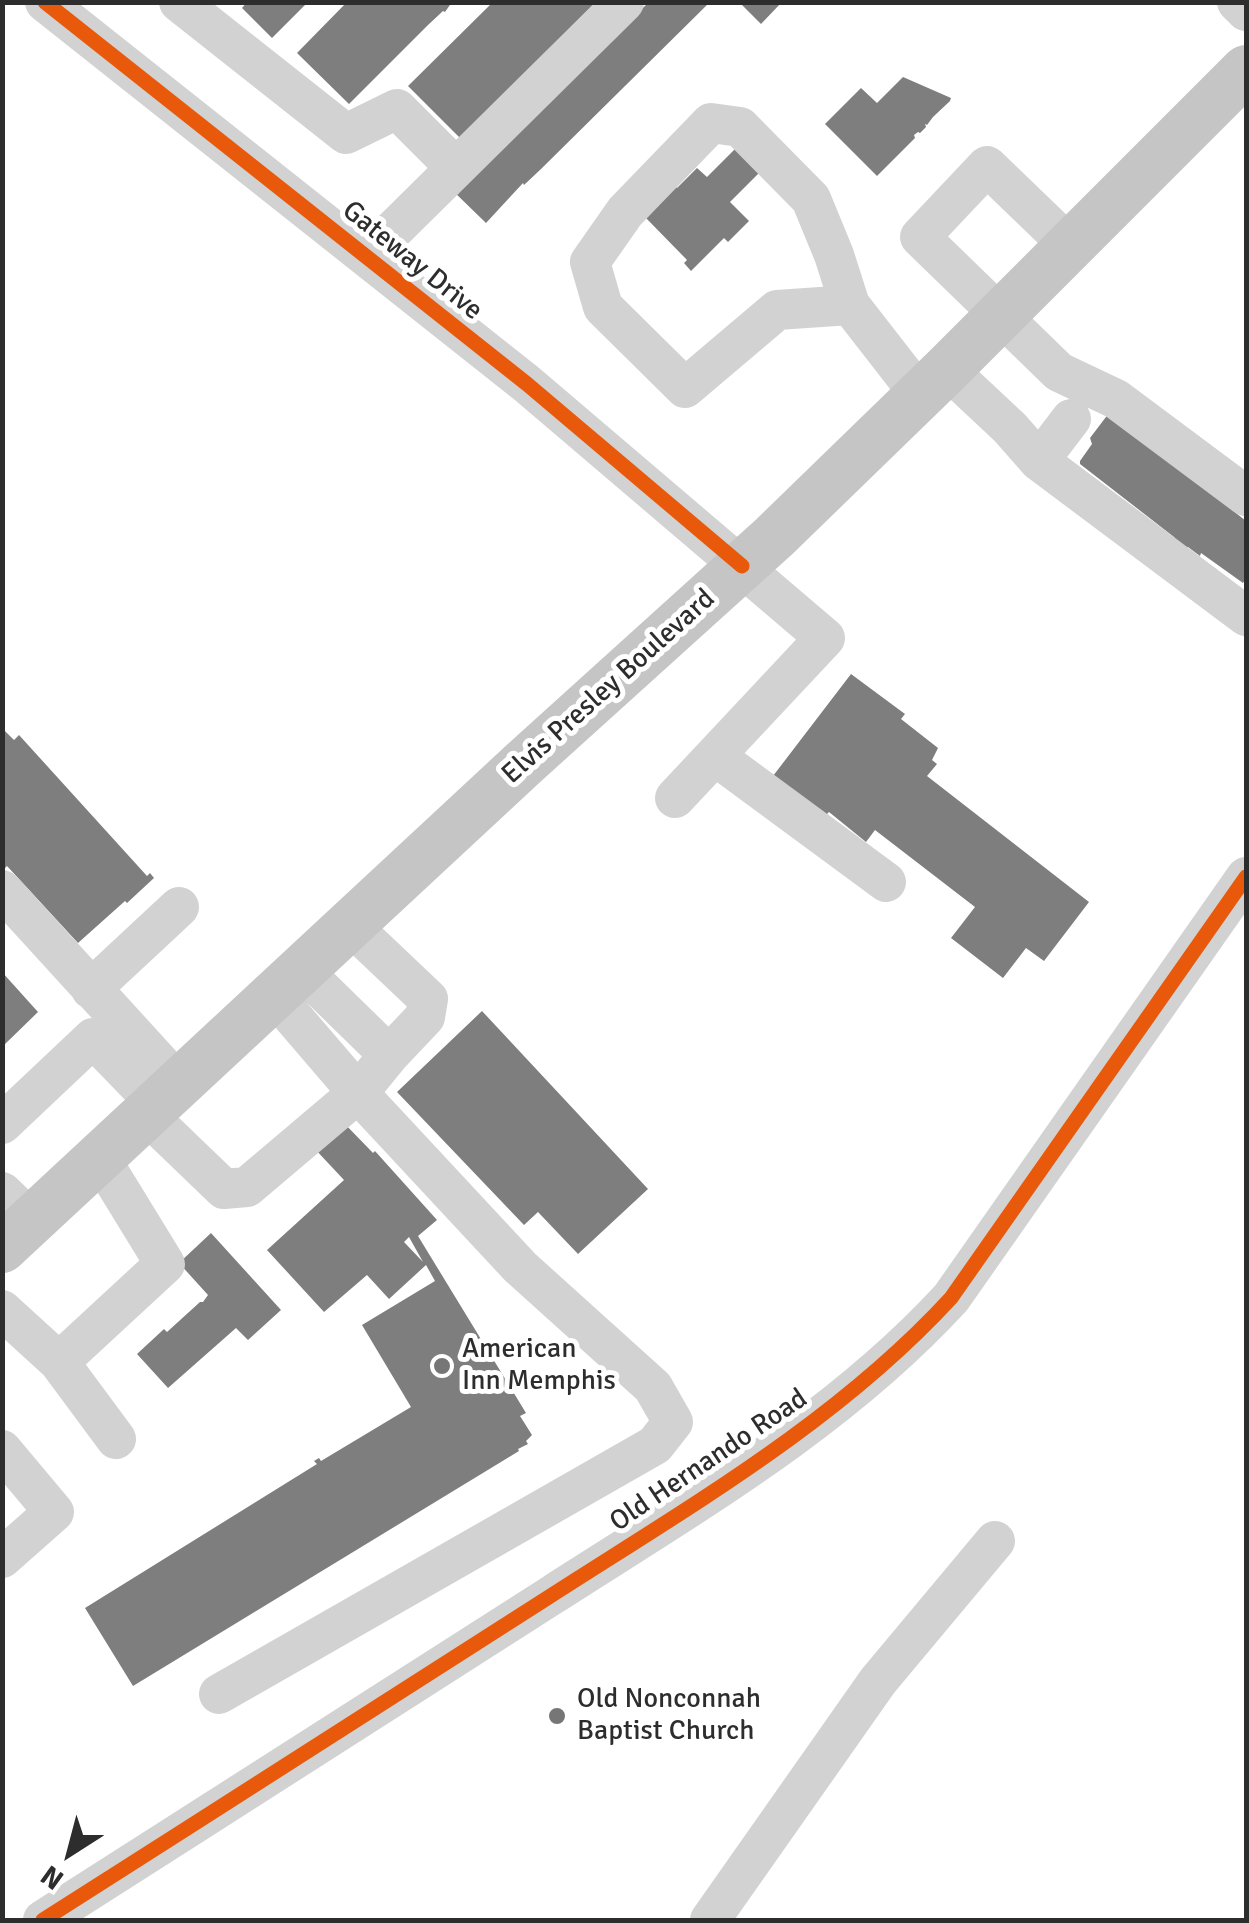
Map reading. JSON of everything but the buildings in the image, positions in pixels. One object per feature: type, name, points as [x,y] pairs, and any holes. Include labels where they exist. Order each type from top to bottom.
[{"type":"main road","name":"Elvis Presley Boulevard","points":[[12,1220],[100,1158],[742,566],[934,382],[1246,70]]},
{"type":"street","name":"Gateway Drive","points":[[46,2],[596,441],[825,638],[715,756]]},
{"type":"street","points":[[180,2],[346,134],[397,109],[455,167]]},
{"type":"street","points":[[367,256],[624,2]]},
{"type":"street","points":[[1237,2],[1246,11]]},
{"type":"street","points":[[850,305],[777,310],[684,388],[603,307],[590,262],[626,212],[710,123],[740,128],[811,198],[850,305],[934,382],[1010,428],[1039,460],[1246,616]]},
{"type":"street","points":[[1070,246],[987,166],[920,237],[1059,372],[1116,399],[1246,496]]},
{"type":"street","points":[[1039,460],[1071,419]]},
{"type":"street","points":[[675,798],[715,756],[886,882]]},
{"type":"street","name":"Old Hernando Road","points":[[43,1920],[731,1481],[876,1373],[951,1298],[1246,877]]},
{"type":"street","points":[[2,890],[91,990],[161,1101],[224,1189],[247,1188],[358,1093],[425,1018],[428,999],[350,925]]},
{"type":"street","points":[[91,990],[178,907]]},
{"type":"street","points":[[288,982],[389,1055]]},
{"type":"street","points":[[220,1694],[655,1444],[673,1422],[653,1388],[520,1268],[358,1093],[288,982]]},
{"type":"street","points":[[2,1124],[93,1038],[161,1101]]},
{"type":"street","points":[[59,1362],[165,1264],[100,1158]]},
{"type":"street","points":[[2,1310],[59,1362],[116,1439]]},
{"type":"street","points":[[2,1450],[54,1512],[2,1558]]},
{"type":"street","points":[[710,1920],[878,1680],[995,1541]]},
{"type":"cycle path","points":[[45,2],[527,384],[742,566]]},
{"type":"cycle path","points":[[43,1920],[710,1494],[861,1384],[951,1298],[1246,877]]},
{"type":"place","name":"American Inn Memphis","points":[[442,1366]]},
{"type":"place","name":"Old Nonconnah Baptist Church","points":[[557,1716]]}]
